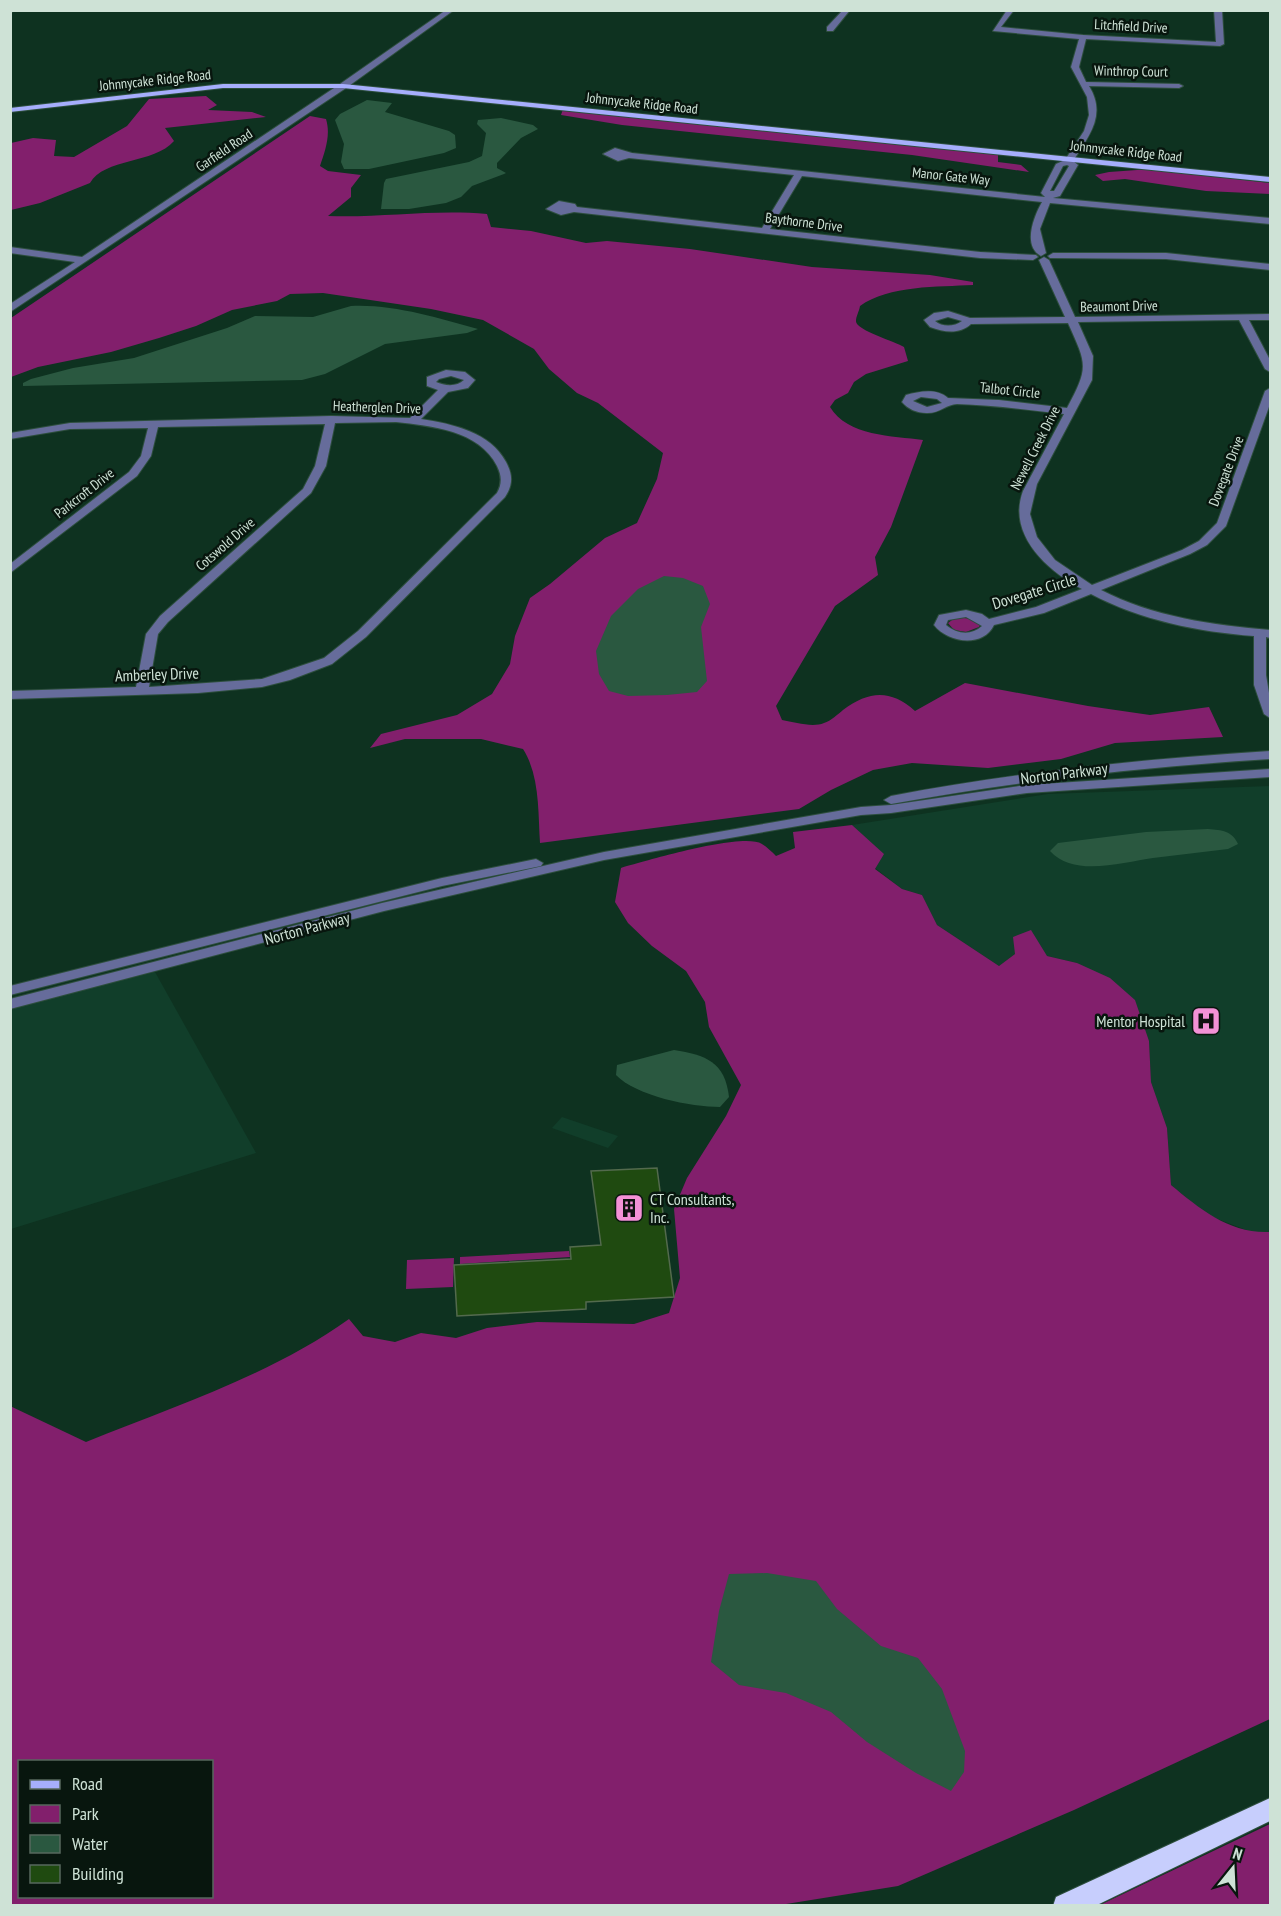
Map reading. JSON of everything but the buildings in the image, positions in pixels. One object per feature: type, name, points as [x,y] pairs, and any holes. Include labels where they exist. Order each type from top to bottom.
[{"type":"highway","points":[[1066,1905],[1270,1809]]},
{"type":"main road","name":"Johnnycake Ridge Road","points":[[10,110],[223,86],[344,86],[1270,180]]},
{"type":"street","name":"Garfield Road","points":[[10,309],[344,86],[451,10]]},
{"type":"street","points":[[830,29],[847,10]]},
{"type":"street","name":"Litchfield Drive","points":[[1011,10],[996,29],[1083,38],[1220,44],[1218,10]]},
{"type":"street","points":[[1069,161],[1088,131],[1095,113],[1093,103],[1075,67],[1083,38]]},
{"type":"street","name":"Winthrop Court","points":[[1084,84],[1179,86]]},
{"type":"street","name":"Manor Gate Way","points":[[629,155],[1270,221]]},
{"type":"street","name":"Newell Creek Drive","points":[[1069,161],[1074,165],[1058,194],[1049,197],[1034,235],[1088,356],[1089,369],[1087,380],[1027,498],[1023,514],[1028,531],[1042,554],[1060,570],[1091,590],[1159,616],[1216,629],[1265,634],[1260,682],[1263,700],[1270,714]]},
{"type":"street","points":[[764,231],[777,213],[786,191],[799,174]]},
{"type":"street","name":"Baythorne Drive","points":[[574,209],[980,255],[1166,256],[1270,267]]},
{"type":"street","points":[[10,250],[84,260]]},
{"type":"street","name":"Beaumont Drive","points":[[968,321],[1270,317]]},
{"type":"street","points":[[1243,318],[1270,369]]},
{"type":"street","points":[[413,421],[445,389]]},
{"type":"street","name":"Dovegate Drive","points":[[1091,590],[1194,548],[1219,528],[1270,391]]},
{"type":"street","name":"Talbot Circle","points":[[947,401],[999,403],[1070,412]]},
{"type":"street","name":"Heatherglen Drive","points":[[13,433],[70,426],[375,418],[413,421],[459,432],[485,445],[501,460],[507,481],[506,487],[469,529],[362,634],[338,655],[303,671]]},
{"type":"street","name":"Cotswold Drive","points":[[142,691],[152,634],[164,619],[307,491],[322,463],[331,419]]},
{"type":"street","name":"Parkcroft Drive","points":[[10,570],[133,474],[146,456],[154,424]]},
{"type":"street","name":"Dovegate Circle","points":[[987,623],[1040,610],[1091,590]]},
{"type":"street","name":"Amberley Drive","points":[[10,695],[244,686],[303,671]]},
{"type":"street","name":"Norton Parkway","points":[[861,811],[872,804],[925,793],[1047,774],[1144,763],[1270,755]]},
{"type":"street","name":"Norton Parkway","points":[[10,1004],[382,907],[636,850],[861,811],[891,809],[1027,789],[1270,773]]},
{"type":"street","name":"Norton Parkway","points":[[10,991],[442,882],[529,864],[604,856]]},
{"type":"shaded area","name":"Mentor Hospital","points":[[1270,786],[1270,1232],[1254,1233],[1207,1215],[1171,1185],[1167,1128],[1151,1082],[1149,1041],[1077,963],[1047,956],[1015,954],[999,966],[937,925],[922,895],[902,889],[875,868],[883,854],[852,825],[1048,794]]},
{"type":"shaded area","points":[[155,972],[256,1153],[11,1229],[10,1007]]},
{"type":"shaded area","points":[[562,1117],[618,1136],[608,1148],[552,1128]]},
{"type":"green space","points":[[206,96],[217,105],[208,110],[252,112],[266,117],[165,128],[174,141],[154,154],[106,169],[90,183],[40,203],[11,210],[11,143],[33,138],[56,140],[54,156],[74,157],[127,126],[149,99]]},
{"type":"green space","points":[[563,109],[998,154],[998,162],[1021,165],[1029,172],[912,155],[622,125],[561,115]]},
{"type":"green space","points":[[310,116],[326,119],[327,143],[320,166],[328,171],[361,175],[351,188],[351,197],[328,216],[447,212],[487,214],[491,227],[531,231],[586,243],[607,241],[690,249],[812,267],[930,275],[973,282],[973,285],[899,291],[872,299],[860,306],[856,319],[857,324],[869,332],[904,347],[908,361],[866,374],[854,382],[848,393],[835,400],[830,407],[847,424],[859,429],[923,440],[891,527],[875,557],[878,575],[835,606],[776,706],[782,720],[809,725],[819,724],[829,721],[862,699],[879,695],[897,699],[915,711],[965,683],[1150,715],[1209,707],[1223,737],[1115,743],[1061,759],[988,768],[912,763],[873,770],[831,790],[799,809],[540,843],[535,782],[529,760],[523,749],[481,739],[405,739],[370,748],[381,734],[457,715],[492,694],[510,664],[515,636],[530,598],[605,538],[637,523],[657,479],[663,453],[598,403],[577,393],[549,369],[534,349],[483,320],[431,309],[323,293],[290,294],[277,301],[232,310],[196,326],[159,338],[111,352],[38,367],[11,377],[11,318]]},
{"type":"green space","points":[[1151,169],[1270,183],[1270,194],[1206,191],[1125,179],[1103,181],[1095,175]]},
{"type":"green space","points":[[956,617],[973,619],[980,625],[966,632],[954,630],[948,623]]},
{"type":"green space","points":[[852,825],[884,854],[875,869],[902,889],[922,895],[937,925],[999,966],[1015,954],[1013,937],[1031,930],[1047,956],[1077,963],[1110,978],[1135,1000],[1149,1041],[1151,1082],[1167,1128],[1171,1185],[1216,1218],[1242,1229],[1270,1232],[1270,1719],[1074,1810],[898,1886],[780,1905],[11,1905],[10,1406],[86,1442],[255,1373],[288,1357],[349,1319],[363,1336],[395,1342],[421,1333],[456,1338],[487,1328],[537,1322],[634,1324],[669,1313],[680,1278],[674,1209],[687,1178],[726,1116],[741,1085],[709,1027],[705,1002],[686,971],[652,946],[628,923],[615,902],[621,868],[715,844],[751,841],[762,844],[776,856],[795,848],[793,832]]},
{"type":"green space","points":[[569,1251],[570,1257],[460,1264],[460,1257]]},
{"type":"green space","points":[[454,1258],[453,1287],[406,1289],[407,1260]]},
{"type":"green space","points":[[1270,1824],[1270,1905],[1100,1905]]},
{"type":"water","points":[[367,100],[392,103],[385,112],[449,131],[455,135],[456,148],[444,153],[369,169],[344,169],[341,162],[344,144],[335,120],[340,114]]},
{"type":"water","points":[[501,118],[533,125],[538,129],[521,138],[497,163],[497,168],[506,173],[472,186],[461,197],[446,203],[409,209],[381,209],[386,179],[469,162],[482,156],[486,133],[477,124],[478,120]]},
{"type":"water","points":[[351,306],[399,309],[478,329],[467,333],[385,344],[325,374],[302,380],[23,386],[23,383],[31,379],[73,368],[134,358],[227,328],[255,316],[313,317]]},
{"type":"water","points":[[664,576],[683,578],[703,586],[710,604],[701,627],[707,681],[697,692],[628,696],[609,691],[599,674],[596,651],[611,616],[638,589]]},
{"type":"water","points":[[1208,829],[1226,832],[1233,836],[1238,844],[1228,849],[1099,866],[1072,864],[1060,859],[1050,851],[1058,843],[1146,832]]},
{"type":"water","points":[[674,1050],[704,1058],[718,1068],[727,1085],[729,1097],[720,1107],[665,1099],[637,1089],[616,1075],[617,1065]]},
{"type":"water","points":[[767,1573],[816,1581],[837,1609],[881,1646],[918,1658],[942,1689],[965,1751],[964,1772],[951,1791],[916,1773],[867,1742],[831,1712],[786,1693],[739,1685],[711,1662],[719,1611],[729,1574]]},
{"type":"place","name":"Mentor Hospital","points":[[1206,1021]]},
{"type":"place","name":"CT Consultants, Inc.","points":[[629,1208]]}]
